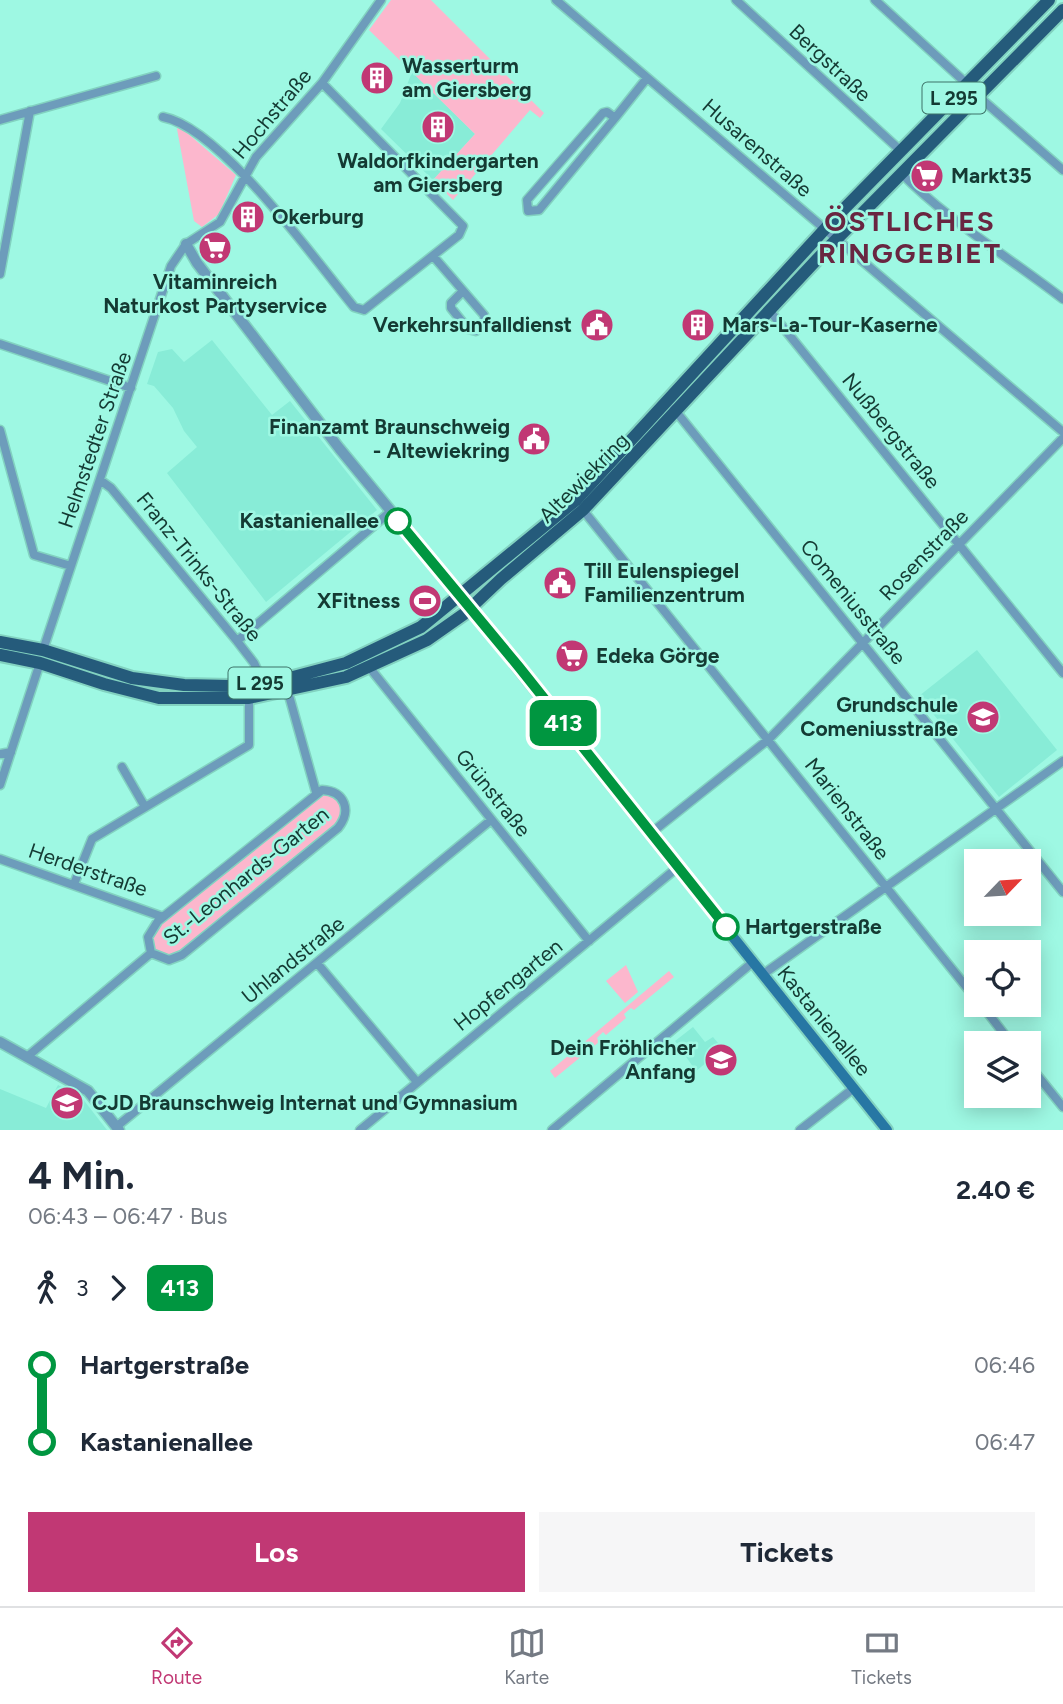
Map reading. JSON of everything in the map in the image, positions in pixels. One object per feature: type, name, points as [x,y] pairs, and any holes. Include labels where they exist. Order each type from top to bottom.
[{"type":"main road","name":"Altewiekring","points":[[0,642],[41,656],[104,684],[159,698],[248,698],[288,692],[346,677],[428,640],[471,608],[583,510],[826,229],[1048,0]]},
{"type":"main road","name":"Altewiekring","points":[[0,655],[41,656],[160,683],[204,686],[263,683],[322,670],[370,653],[421,627],[563,512],[769,310],[1063,11]]},
{"type":"main road","name":"Kastanienallee","points":[[460,595],[887,1130]]},
{"type":"street","name":"Hochstraße","points":[[187,244],[220,222],[244,174],[322,83],[381,0]]},
{"type":"street","name":"Husarenstraße","points":[[556,0],[1063,432]]},
{"type":"street","name":"Bergstraße","points":[[736,0],[901,151]]},
{"type":"street","points":[[875,0],[967,84]]},
{"type":"street","points":[[1048,0],[1063,11]]},
{"type":"street","points":[[0,120],[156,76]]},
{"type":"street","points":[[615,118],[607,112],[603,113],[527,200],[528,211],[539,210],[615,118],[648,78]]},
{"type":"street","points":[[163,117],[179,120],[244,174],[359,311],[366,310],[462,232],[462,223],[322,83]]},
{"type":"street","points":[[978,96],[1063,170]]},
{"type":"street","points":[[0,274],[30,111]]},
{"type":"street","points":[[901,173],[933,204],[961,221],[1062,297]]},
{"type":"street","name":"Helmstedter Straße","points":[[0,785],[171,266],[187,244]]},
{"type":"street","name":"Kastanienallee","points":[[187,244],[218,291],[390,512],[460,595]]},
{"type":"street","points":[[433,256],[486,317],[485,323],[475,331],[468,329],[451,308],[451,303],[463,291]]},
{"type":"street","name":"Nußbergstraße","points":[[769,310],[1063,673]]},
{"type":"street","points":[[0,344],[131,388]]},
{"type":"street","name":"Comeniusstraße","points":[[672,406],[1063,892]]},
{"type":"street","points":[[0,430],[34,555],[71,566]]},
{"type":"street","name":"Rosenstraße","points":[[651,833],[769,739],[1063,438]]},
{"type":"street","name":"Franz-Trinks-Straße","points":[[100,480],[111,488],[237,641],[254,663],[263,683]]},
{"type":"street","name":"Marienstraße","points":[[583,510],[964,984]]},
{"type":"street","points":[[237,641],[390,512]]},
{"type":"street","name":"Grünstraße","points":[[369,667],[589,941]]},
{"type":"street","name":"St.-Leonhards-Garten","points":[[288,692],[316,792]]},
{"type":"street","points":[[75,884],[92,839],[248,745],[248,698]]},
{"type":"street","points":[[0,754],[10,752]]},
{"type":"street","points":[[762,975],[1063,761]]},
{"type":"street","points":[[122,767],[145,807]]},
{"type":"street","name":"St.-Leonhards-Garten","points":[[332,791],[345,803],[346,815],[338,828],[182,955],[163,960],[151,953],[148,937],[153,926],[316,792],[332,791]]},
{"type":"street","name":"Uhlandstraße","points":[[118,1128],[491,820]]},
{"type":"street","name":"Herderstraße","points":[[0,859],[163,917]]},
{"type":"street","name":"Hopfengarten","points":[[360,1130],[678,867]]},
{"type":"street","points":[[27,1056],[151,953]]},
{"type":"street","points":[[552,1130],[753,962]]},
{"type":"street","points":[[317,963],[417,1082]]},
{"type":"street","points":[[991,1017],[1002,1031]]},
{"type":"street","points":[[0,1042],[88,1091],[118,1128]]},
{"type":"street","points":[[1041,1080],[1063,1107]]},
{"type":"street","points":[[800,1130],[854,1088]]},
{"type":"shaded area","points":[[391,0],[431,0],[544,113],[540,118],[530,110],[453,200],[433,180],[475,134],[369,30]]},
{"type":"shaded area","points":[[412,72],[475,134],[433,180],[381,129],[400,103]]},
{"type":"shaded area","points":[[179,126],[236,175],[219,214],[202,227],[194,221],[177,129]]},
{"type":"shaded area","points":[[212,340],[272,415],[290,401],[377,510],[266,602],[167,473],[197,447],[184,431],[173,408],[154,386],[147,384],[158,352],[172,349],[184,362]]},
{"type":"shaded area","name":"Grundschule Comeniusstraße","points":[[977,650],[1057,750],[999,797],[919,696]]},
{"type":"shaded area","points":[[322,790],[342,798],[344,820],[182,955],[157,957],[148,937],[150,932]]},
{"type":"shaded area","points":[[626,965],[638,992],[625,1003],[606,981]]},
{"type":"shaded area","points":[[669,971],[674,977],[634,1010],[631,1008],[624,1014],[626,1018],[606,1035],[603,1032],[597,1038],[599,1042],[589,1050],[586,1048],[581,1053],[583,1055],[555,1078],[550,1071]]},
{"type":"shaded area","points":[[693,1027],[705,1042],[713,1037],[723,1049],[696,1071],[675,1041]]},
{"type":"shaded area","points":[[58,1085],[82,1098],[107,1130],[0,1130],[0,1089],[46,1108]]},
{"type":"bus line","name":"413","points":[[398,521],[519,667],[726,927]]},
{"type":"place","name":"Wasserturm am Giersberg","points":[[377,78]]},
{"type":"place","name":"Waldorfkindergarten am Giersberg","points":[[438,127]]},
{"type":"place","name":"Markt35","points":[[927,176]]},
{"type":"place","name":"Okerburg","points":[[248,217]]},
{"type":"place","name":"Vitaminreich Naturkost Partyservice","points":[[215,248]]},
{"type":"place","name":"Verkehrsunfalldienst","points":[[597,325]]},
{"type":"place","name":"Mars-La-Tour-Kaserne","points":[[698,325]]},
{"type":"place","name":"Finanzamt Braunschweig - Altewiekring","points":[[534,439]]},
{"type":"place","name":"Kastanienallee","points":[[398,521]]},
{"type":"place","name":"Till Eulenspiegel Familienzentrum","points":[[560,583]]},
{"type":"place","name":"XFitness","points":[[425,601]]},
{"type":"place","name":"Edeka Görge","points":[[572,656]]},
{"type":"place","name":"Grundschule Comeniusstraße","points":[[983,717]]},
{"type":"place","name":"Hartgerstraße","points":[[726,927]]},
{"type":"place","name":"Dein Fröhlicher Anfang","points":[[721,1060]]},
{"type":"place","name":"CJD Braunschweig Internat und Gymnasium","points":[[67,1103]]},
{"type":"district","name":"ÖSTLICHES RINGGEBIET","points":[[910,237]]}]
